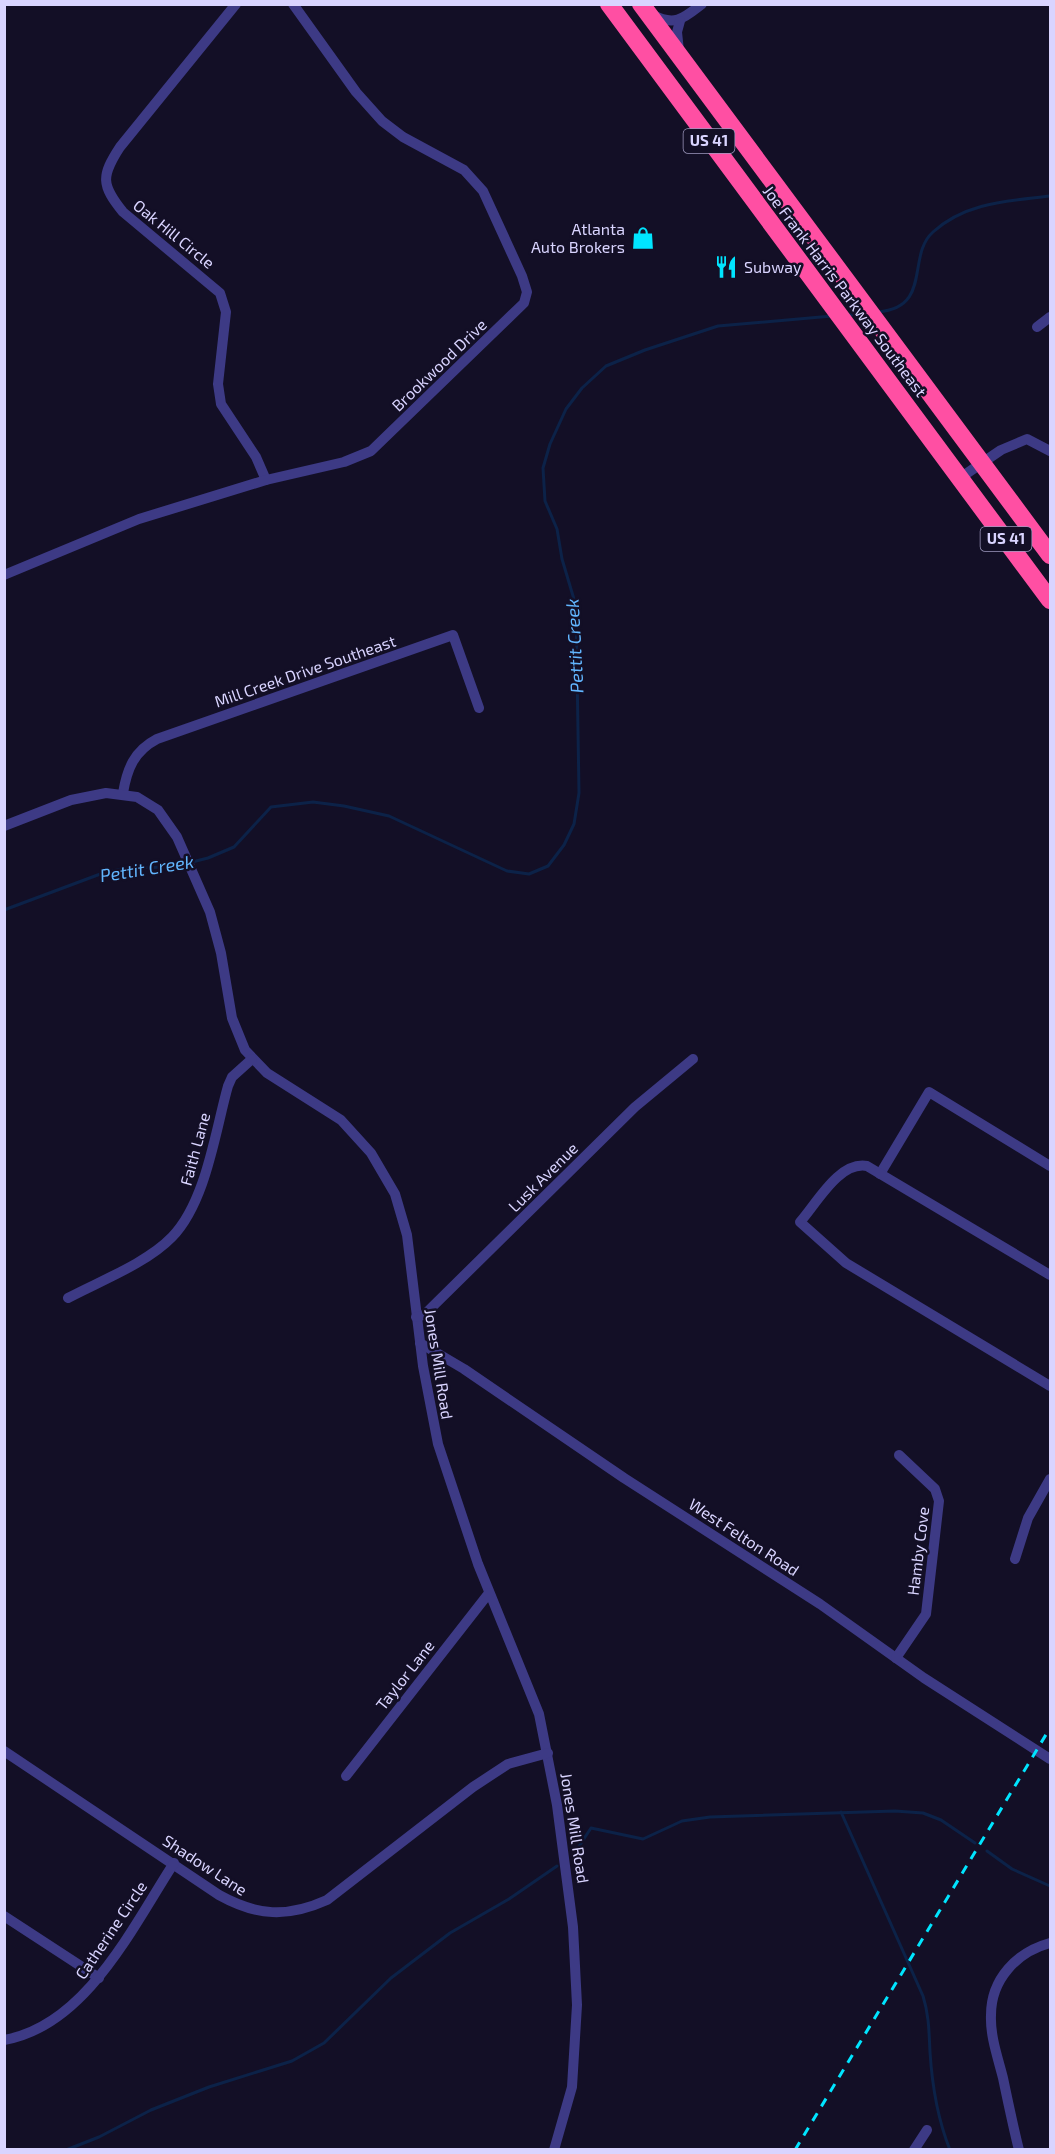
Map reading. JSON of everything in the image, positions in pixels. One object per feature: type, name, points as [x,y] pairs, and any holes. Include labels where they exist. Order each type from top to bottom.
[{"type":"highway","name":"Joe Frank Harris Parkway Southeast","points":[[609,4],[1050,600]]},
{"type":"highway","name":"Joe Frank Harris Parkway Southeast","points":[[641,7],[1050,555]]},
{"type":"street","name":"Oak Hill Circle","points":[[236,4],[120,147],[109,164],[105,180],[110,197],[123,212],[220,293],[226,312],[218,384],[221,404],[256,457],[266,480]]},
{"type":"street","name":"Brookwood Drive","points":[[4,575],[139,519],[266,480],[344,462],[371,451],[430,391],[517,312],[527,291],[483,191],[464,170],[403,137],[382,121],[356,92],[293,4]]},
{"type":"street","points":[[681,59],[677,38],[680,21],[702,4]]},
{"type":"street","points":[[641,7],[656,17],[680,21]]},
{"type":"street","points":[[1037,327],[1050,317]]},
{"type":"street","points":[[960,478],[1015,442],[1027,439],[1050,451]]},
{"type":"street","name":"Mill Creek Drive Southeast","points":[[123,793],[126,771],[144,746],[453,635],[479,708]]},
{"type":"street","name":"Jones Mill Road","points":[[4,826],[71,800],[106,793],[123,793],[154,806],[166,819],[177,837],[215,926],[235,1027],[252,1059],[267,1073],[336,1116],[377,1161],[391,1184],[402,1214],[420,1343],[438,1444],[489,1593],[539,1714],[548,1753],[569,1885],[577,2005],[572,2087],[554,2150]]},
{"type":"street","name":"Faith Lane","points":[[68,1298],[150,1254],[173,1236],[198,1198],[232,1077],[252,1059]]},
{"type":"street","name":"Lusk Avenue","points":[[416,1317],[424,1315],[635,1107],[693,1059]]},
{"type":"street","points":[[880,1174],[929,1092],[1050,1166]]},
{"type":"street","points":[[1050,1275],[867,1166],[850,1167],[801,1222],[846,1263],[1050,1386]]},
{"type":"street","name":"West Felton Road","points":[[420,1343],[464,1369],[624,1478],[820,1604],[896,1658],[1050,1759]]},
{"type":"street","name":"Hamby Cove","points":[[896,1658],[926,1614],[939,1501],[935,1489],[899,1455]]},
{"type":"street","points":[[1015,1559],[1028,1518],[1050,1479]]},
{"type":"street","name":"Taylor Lane","points":[[346,1776],[489,1593]]},
{"type":"street","name":"Shadow Lane","points":[[4,1751],[240,1907],[276,1914],[312,1907],[351,1884],[473,1787],[508,1764],[548,1753]]},
{"type":"street","name":"Catherine Circle","points":[[4,2040],[20,2038],[80,2000],[99,1978],[174,1863]]},
{"type":"street","points":[[4,1916],[99,1978]]},
{"type":"street","points":[[1019,2150],[993,2035],[991,2015],[993,1997],[1008,1969],[1026,1952],[1050,1943]]},
{"type":"street","points":[[914,2150],[927,2130]]},
{"type":"waterway","name":"Pettit Creek","points":[[878,312],[895,308],[906,301],[916,279],[925,242],[946,222],[959,214],[988,205],[1050,196]]},
{"type":"waterway","name":"Pettit Creek","points":[[848,315],[862,314]]},
{"type":"waterway","name":"Pettit Creek","points":[[4,910],[103,873],[126,868],[172,867],[208,858],[234,847],[271,807],[313,802],[389,816],[507,871],[529,874],[548,866],[564,845],[574,824],[579,793],[576,606],[562,559],[557,529],[545,501],[543,468],[550,444],[566,409],[582,388],[606,366],[645,350],[718,326],[832,316]]},
{"type":"waterway","points":[[576,1851],[591,1828],[643,1839],[682,1821],[710,1817],[895,1811],[923,1813],[941,1820],[975,1843]]},
{"type":"waterway","points":[[841,1812],[923,1996],[928,2017],[936,2102],[950,2150]]},
{"type":"waterway","points":[[987,1851],[1012,1869],[1050,1886]]},
{"type":"waterway","points":[[66,2150],[99,2137],[151,2110],[209,2087],[292,2061],[324,2043],[391,1978],[450,1933],[509,1899],[557,1866]]},
{"type":"railway","points":[[795,2150],[1050,1728]]},
{"type":"place","name":"Atlanta Auto Brokers","points":[[643,238]]},
{"type":"place","name":"Subway","points":[[726,267]]}]
